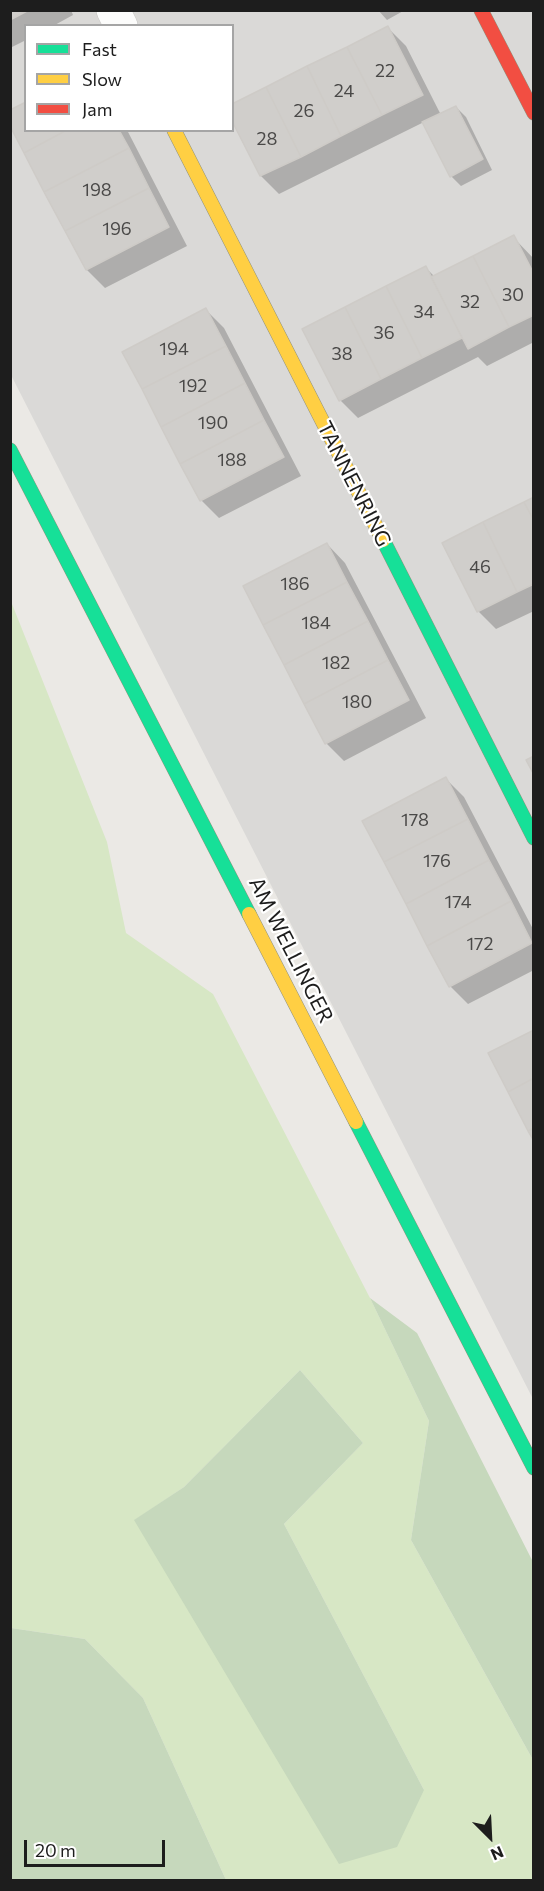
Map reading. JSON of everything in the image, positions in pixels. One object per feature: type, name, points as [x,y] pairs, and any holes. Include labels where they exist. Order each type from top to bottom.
[{"type":"main road","points":[[481,10],[534,113]]},
{"type":"main road","name":"TANNENRING","points":[[175,132],[534,838]]},
{"type":"main road","name":"AM WELLINGER","points":[[10,450],[534,1468]]},
{"type":"street","points":[[113,10],[120,24]]},
{"type":"shaded area","points":[[11,11],[533,11],[533,1399],[11,375]]},
{"type":"green space","points":[[10,599],[107,842],[126,933],[213,994],[370,1298],[429,1421],[411,1540],[533,1760],[533,1880],[226,1880],[143,1698],[85,1639],[11,1628]],"holes":[[[300,1370],[363,1443],[284,1524],[424,1790],[135,1520],[184,1487]]]},
{"type":"green space","points":[[370,1298],[417,1333],[533,1562],[533,1760],[411,1540],[429,1421]]},
{"type":"green space","points":[[300,1370],[363,1443],[284,1524],[424,1790],[397,1847],[339,1864],[134,1520],[184,1487]]},
{"type":"green space","points":[[11,1628],[85,1639],[143,1698],[226,1880],[11,1880]]},
{"type":"building","points":[[10,10],[29,10],[10,20]]},
{"type":"building","points":[[388,26],[423,95],[382,115],[347,47]]},
{"type":"building","points":[[347,47],[382,115],[341,136],[307,66]]},
{"type":"building","points":[[307,66],[341,136],[301,157],[266,87]]},
{"type":"building","points":[[266,87],[301,157],[260,176],[234,125],[234,103]]},
{"type":"building","points":[[24,103],[24,132],[63,132],[24,153],[10,126],[10,110]]},
{"type":"building","points":[[456,106],[483,159],[450,177],[422,122]]},
{"type":"building","points":[[63,132],[120,132],[129,148],[44,192],[24,153]]},
{"type":"building","points":[[129,148],[149,188],[65,231],[44,192]]},
{"type":"building","points":[[149,188],[169,227],[86,270],[65,231]]},
{"type":"building","points":[[514,235],[534,274],[534,315],[509,327],[473,256]]},
{"type":"building","points":[[473,256],[509,327],[468,349],[431,277]]},
{"type":"building","points":[[426,266],[462,338],[422,358],[386,286]]},
{"type":"building","points":[[386,286],[422,358],[381,379],[345,307]]},
{"type":"building","points":[[345,307],[381,379],[339,401],[302,329]]},
{"type":"building","points":[[206,308],[226,346],[142,389],[122,352]]},
{"type":"building","points":[[226,346],[245,383],[161,427],[142,389]]},
{"type":"building","points":[[245,383],[264,420],[180,464],[161,427]]},
{"type":"building","points":[[264,420],[284,457],[200,501],[180,464]]},
{"type":"building","points":[[534,497],[534,521],[524,502]]},
{"type":"building","points":[[524,502],[534,521],[534,584],[517,592],[483,522]]},
{"type":"building","points":[[483,522],[517,592],[477,612],[442,543]]},
{"type":"building","points":[[327,543],[347,582],[263,625],[243,586]]},
{"type":"building","points":[[347,582],[368,621],[284,665],[263,625]]},
{"type":"building","points":[[368,621],[388,660],[304,704],[284,665]]},
{"type":"building","points":[[388,660],[409,700],[325,744],[304,704]]},
{"type":"building","points":[[534,756],[534,775],[526,760]]},
{"type":"building","points":[[446,777],[468,819],[384,862],[362,821]]},
{"type":"building","points":[[468,819],[489,860],[406,904],[384,862]]},
{"type":"building","points":[[489,860],[511,901],[427,946],[406,904]]},
{"type":"building","points":[[511,901],[532,943],[449,987],[427,946]]},
{"type":"building","points":[[534,1030],[534,1078],[508,1092],[488,1053]]},
{"type":"building","points":[[534,1078],[534,1128],[528,1131],[508,1092]]},
{"type":"building","points":[[534,1128],[534,1141],[528,1131]]},
{"type":"traffic: fast","points":[[10,450],[249,914]]},
{"type":"traffic: fast","points":[[383,540],[534,838]]},
{"type":"traffic: fast","points":[[356,1122],[534,1468]]},
{"type":"traffic: slow","points":[[175,132],[383,540]]},
{"type":"traffic: slow","points":[[249,914],[356,1122]]},
{"type":"traffic: jam","points":[[481,10],[534,113]]}]
